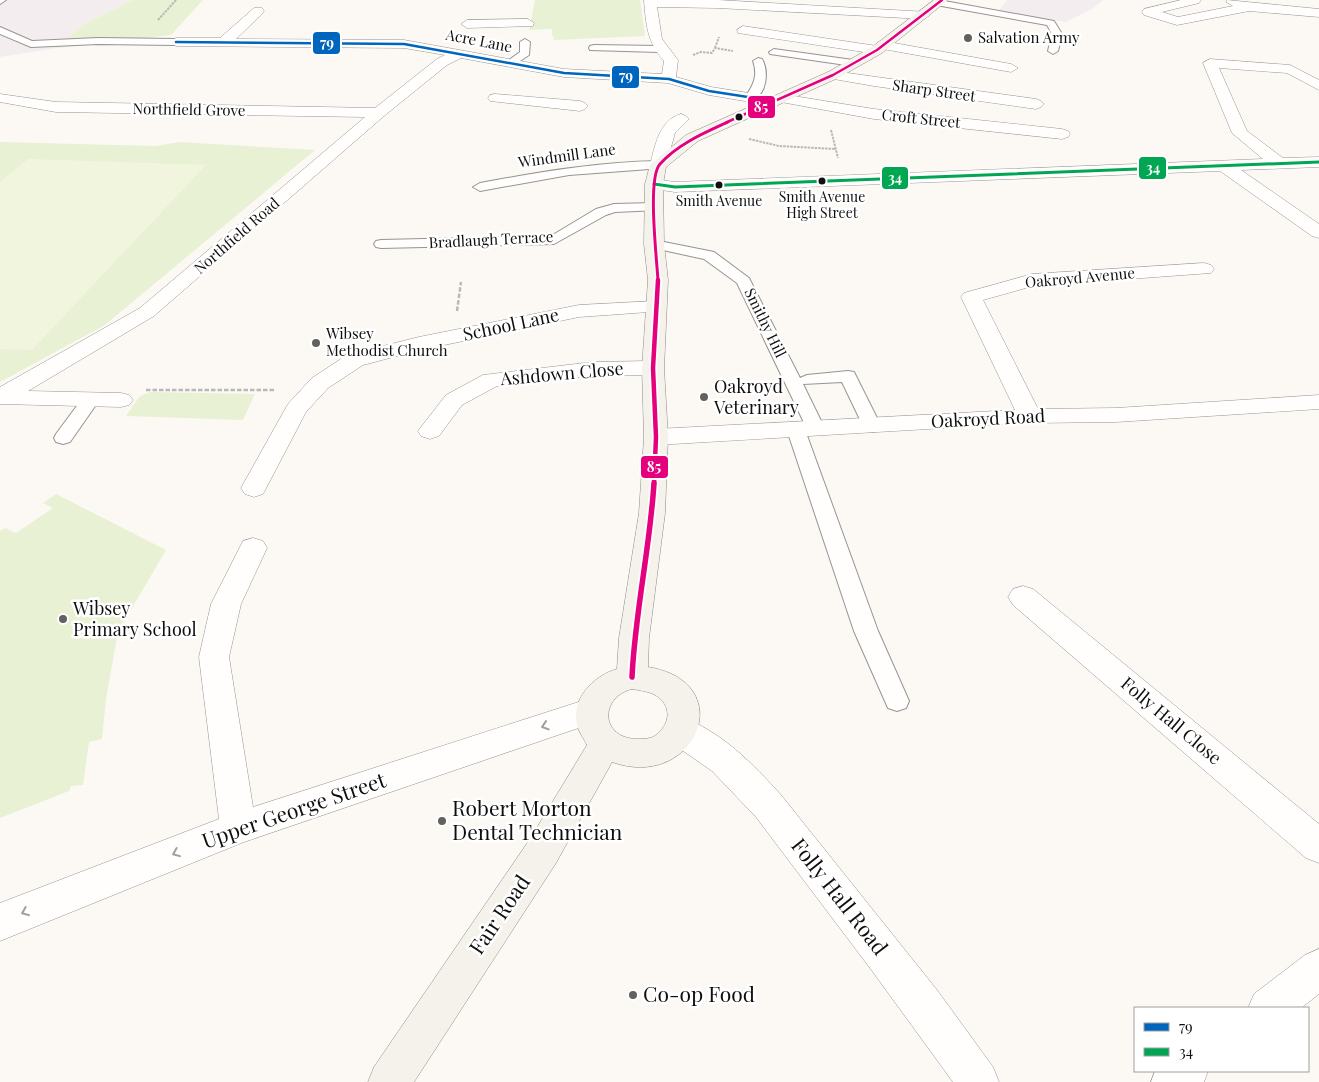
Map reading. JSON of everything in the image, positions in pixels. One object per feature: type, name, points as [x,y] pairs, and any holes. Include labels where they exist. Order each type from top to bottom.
[{"type":"main road","points":[[632,677],[634,638],[652,513],[656,437],[653,368],[658,280],[654,244],[656,174],[692,138],[833,75],[880,48],[935,6]]},
{"type":"main road","points":[[632,677],[648,677],[662,682],[674,690],[682,701],[686,713],[681,731],[666,746],[652,752],[636,754],[620,752],[598,727],[596,699],[605,688],[618,681],[632,677]]},
{"type":"main road","name":"Fair Road","points":[[389,1082],[543,851],[598,727]]},
{"type":"street","points":[[1195,0],[1148,12],[1178,21],[1249,7]]},
{"type":"street","points":[[1226,0],[1249,7],[1319,13]]},
{"type":"street","points":[[669,79],[671,60],[659,49],[652,33],[650,2],[935,6]]},
{"type":"street","points":[[455,52],[467,24],[471,8]]},
{"type":"street","points":[[223,43],[258,11]]},
{"type":"street","points":[[467,24],[528,23]]},
{"type":"street","points":[[746,27],[800,38],[1011,68]]},
{"type":"street","points":[[800,38],[811,29]]},
{"type":"street","name":"Acre Lane","points":[[176,42],[404,44],[455,52],[564,74],[669,79],[709,91],[778,100]]},
{"type":"street","name":"Northfield Road","points":[[0,397],[147,312],[379,113],[455,52]]},
{"type":"street","points":[[1278,164],[1240,133],[1210,64],[1290,69],[1319,86]]},
{"type":"street","points":[[483,110],[526,66]]},
{"type":"street","name":"Sharp Street","points":[[833,75],[1036,104]]},
{"type":"street","name":"Northfield Grove","points":[[0,98],[56,107],[379,113]]},
{"type":"street","points":[[494,98],[580,106]]},
{"type":"street","name":"Croft Street","points":[[778,100],[874,114],[1062,134]]},
{"type":"street","points":[[680,119],[668,131],[656,174],[675,187],[1319,162]]},
{"type":"street","points":[[1226,167],[1275,204],[1319,232]]},
{"type":"street","points":[[1106,258],[1126,274]]},
{"type":"street","name":"Oakroyd Avenue","points":[[1030,416],[971,297],[1032,280],[1204,269]]},
{"type":"street","name":"School Lane","points":[[254,488],[296,409],[320,383],[355,360],[419,344],[579,311],[656,307]]},
{"type":"street","name":"Ashdown Close","points":[[430,431],[454,400],[491,380],[593,369],[653,368]]},
{"type":"street","points":[[0,397],[121,400]]},
{"type":"street","name":"Oakroyd Road","points":[[656,437],[1030,416],[1116,415],[1319,402]]},
{"type":"street","points":[[238,828],[214,657],[226,604],[253,548]]},
{"type":"street","name":"Folly Hall Close","points":[[1023,597],[1319,846]]},
{"type":"street","name":"Upper George Street","points":[[0,922],[238,828],[598,727]]},
{"type":"street","name":"Folly Hall Road","points":[[681,731],[710,748],[732,766],[762,799],[865,928],[941,1028],[978,1082]]},
{"type":"street","points":[[1269,1007],[1319,969]]},
{"type":"street","points":[[1172,1082],[1186,1072]]},
{"type":"lane","points":[[935,6],[1051,23],[1057,34],[1053,51]]},
{"type":"lane","points":[[0,30],[31,44],[98,41],[176,42]]},
{"type":"lane","points":[[510,63],[525,53],[525,42]]},
{"type":"lane","points":[[594,48],[659,49]]},
{"type":"lane","points":[[774,52],[853,64]]},
{"type":"lane","points":[[751,97],[759,89],[761,68],[758,61]]},
{"type":"lane","name":"Windmill Lane","points":[[480,187],[559,171],[616,165],[656,174]]},
{"type":"lane","name":"Bradlaugh Terrace","points":[[381,244],[554,240],[601,212],[614,208],[654,207]]},
{"type":"lane","name":"Smithy Hill","points":[[654,244],[709,255],[744,281],[806,429],[866,631],[897,701]]},
{"type":"lane","points":[[807,380],[848,376],[872,426]]},
{"type":"lane","points":[[63,438],[91,399]]},
{"type":"path","points":[[671,60],[690,57],[701,52],[712,53],[715,48],[770,56],[774,52]]},
{"type":"path","points":[[825,106],[838,160],[857,181]]},
{"type":"path","points":[[712,128],[778,146],[835,149]]},
{"type":"path","points":[[121,400],[131,400],[145,390],[155,389],[251,391],[314,389]]},
{"type":"shaded area","points":[[0,0],[133,0],[83,25],[57,48],[0,57]]},
{"type":"shaded area","points":[[1007,0],[1103,0],[1092,9],[1066,22],[998,11]]},
{"type":"green space","points":[[133,0],[203,0],[171,35],[57,48],[83,25]]},
{"type":"green space","points":[[535,0],[640,0],[645,36],[555,40],[553,39],[554,36],[552,36],[552,29],[529,30]]},
{"type":"green space","points":[[0,142],[156,146],[179,142],[315,150],[105,325],[0,382]]},
{"type":"green space","points":[[28,159],[206,165],[32,350],[0,349],[0,182]]},
{"type":"green space","points":[[150,392],[255,394],[243,420],[126,416],[140,396]]},
{"type":"green space","points":[[56,494],[166,550],[118,632],[106,699],[102,739],[89,742],[83,785],[71,786],[69,791],[0,818],[0,531],[5,528],[16,533],[53,508],[43,503]]},
{"type":"transit line","name":"85","points":[[632,677],[634,638],[652,513],[656,437],[653,368],[658,280],[654,244],[654,184],[658,165],[692,138],[833,75],[877,50],[942,0]]},
{"type":"transit line","name":"79","points":[[176,42],[404,44],[564,73],[669,79],[709,91],[774,101]]},
{"type":"transit line","name":"34","points":[[654,184],[675,187],[1319,162]]},
{"type":"place","name":"Salvation Army","points":[[968,38]]},
{"type":"place","name":"Smith Avenue High Street","points":[[822,181]]},
{"type":"place","name":"Smith Avenue","points":[[719,185]]},
{"type":"place","name":"Wibsey Methodist Church","points":[[316,343]]},
{"type":"place","name":"Oakroyd Veterinary","points":[[704,397]]},
{"type":"place","name":"Wibsey Primary School","points":[[63,619]]},
{"type":"place","name":"Robert Morton Dental Technician","points":[[442,821]]},
{"type":"place","name":"Co-op Food","points":[[633,995]]}]
